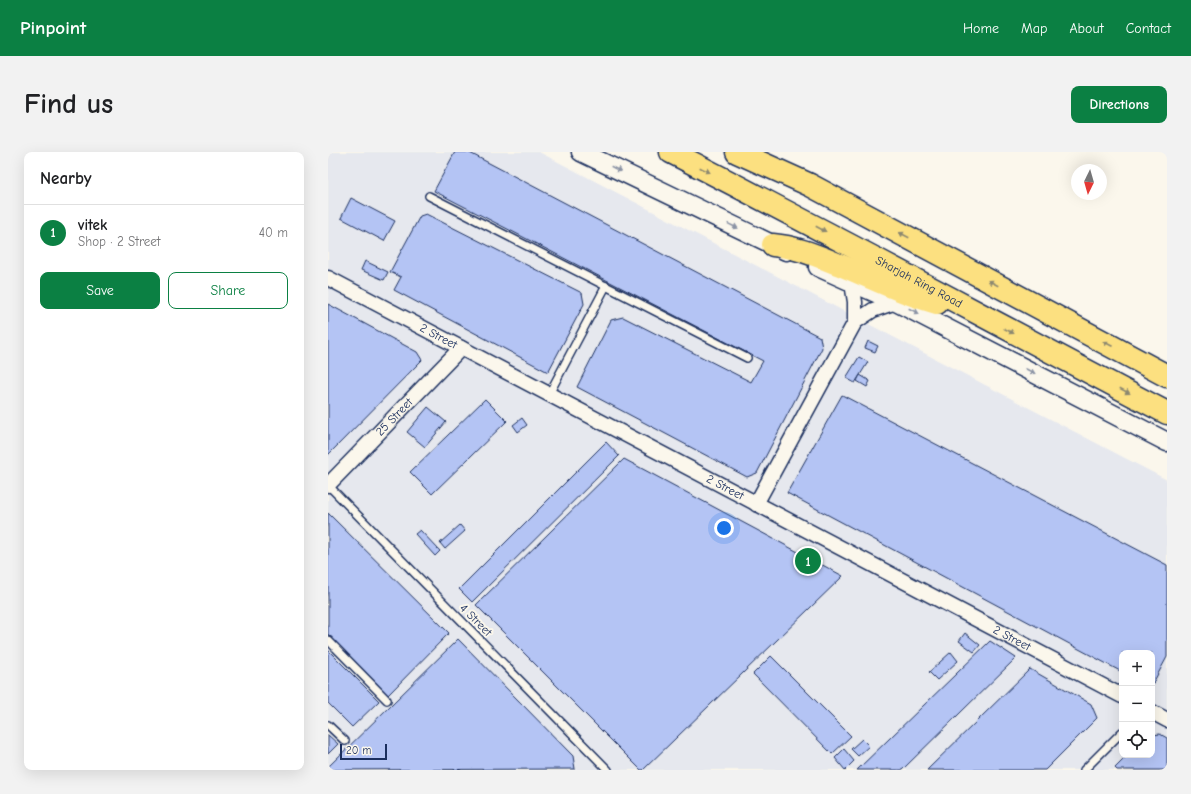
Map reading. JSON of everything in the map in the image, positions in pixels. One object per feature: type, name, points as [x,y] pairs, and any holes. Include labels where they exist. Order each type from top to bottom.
[{"type":"highway","name":"Sharjah Ring Road","points":[[671,152],[794,215],[979,315],[1167,413]]},
{"type":"highway","points":[[737,152],[810,185],[1167,376]]},
{"type":"highway","points":[[766,152],[810,185]]},
{"type":"highway","points":[[773,245],[787,246],[806,251],[912,295],[979,315]]},
{"type":"street","points":[[582,152],[852,283],[896,302],[1167,442]]},
{"type":"street","name":"2 Street","points":[[328,278],[1119,694]]},
{"type":"street","points":[[756,504],[855,322],[855,302],[852,283]]},
{"type":"street","points":[[855,322],[874,310],[896,302]]},
{"type":"street","name":"25 Street","points":[[328,485],[460,348]]},
{"type":"street","points":[[1155,714],[1167,720]]},
{"type":"lane","points":[[429,196],[747,358]]},
{"type":"lane","points":[[549,394],[606,286]]},
{"type":"lane","name":"4 Street","points":[[328,485],[608,770]]},
{"type":"lane","points":[[328,640],[387,700]]},
{"type":"lane","points":[[328,724],[345,741]]},
{"type":"lane","points":[[1084,770],[1119,735]]},
{"type":"shaded area","points":[[328,152],[539,152],[1167,480],[1167,770],[328,770]]},
{"type":"building","points":[[455,152],[468,152],[820,337],[822,348],[757,473],[747,477],[577,387],[611,320],[623,317],[751,382],[763,361],[434,191]]},
{"type":"building","points":[[351,198],[395,221],[384,241],[341,218]]},
{"type":"building","points":[[426,214],[582,293],[584,304],[548,372],[394,290],[401,277],[390,272],[420,216]]},
{"type":"building","points":[[365,261],[388,272],[384,280],[361,270]]},
{"type":"building","points":[[328,304],[417,352],[422,360],[328,455]]},
{"type":"building","points":[[868,341],[878,346],[875,352],[865,348]]},
{"type":"building","points":[[859,357],[868,362],[855,383],[846,378]]},
{"type":"building","points":[[860,375],[870,381],[867,387],[857,381]]},
{"type":"building","points":[[842,395],[1167,565],[1167,657],[1155,679],[1155,650],[1119,650],[1119,670],[787,493]]},
{"type":"building","points":[[485,399],[507,421],[432,494],[410,472]]},
{"type":"building","points":[[428,407],[446,422],[425,447],[407,432]]},
{"type":"building","points":[[522,418],[527,425],[518,432],[513,425]]},
{"type":"building","points":[[606,442],[619,456],[472,602],[459,589]]},
{"type":"building","points":[[624,459],[843,576],[643,770],[641,770],[476,605]]},
{"type":"building","points":[[328,513],[449,633],[388,695],[328,634]]},
{"type":"building","points":[[460,525],[465,531],[445,549],[440,543]]},
{"type":"building","points":[[420,530],[440,551],[435,556],[415,534]]},
{"type":"building","points":[[965,633],[980,645],[974,652],[959,641]]},
{"type":"building","points":[[458,639],[573,756],[575,769],[328,770],[328,767]]},
{"type":"building","points":[[990,641],[1016,658],[902,770],[857,770]]},
{"type":"building","points":[[328,650],[379,701],[352,727],[328,703]]},
{"type":"building","points":[[951,652],[958,661],[937,680],[929,672]]},
{"type":"building","points":[[771,656],[851,736],[832,754],[753,674]]},
{"type":"building","points":[[1030,669],[1091,704],[1097,718],[1045,770],[927,770]]},
{"type":"building","points":[[1160,734],[1167,738],[1167,770],[1117,770],[1115,768],[1125,758],[1155,758],[1155,735]]},
{"type":"building","points":[[328,735],[338,744],[328,754]]},
{"type":"building","points":[[862,739],[869,746],[858,756],[851,749]]},
{"type":"building","points":[[844,749],[854,761],[845,770],[835,758]]},
{"type":"place","name":"vitek","points":[[808,561]]}]
